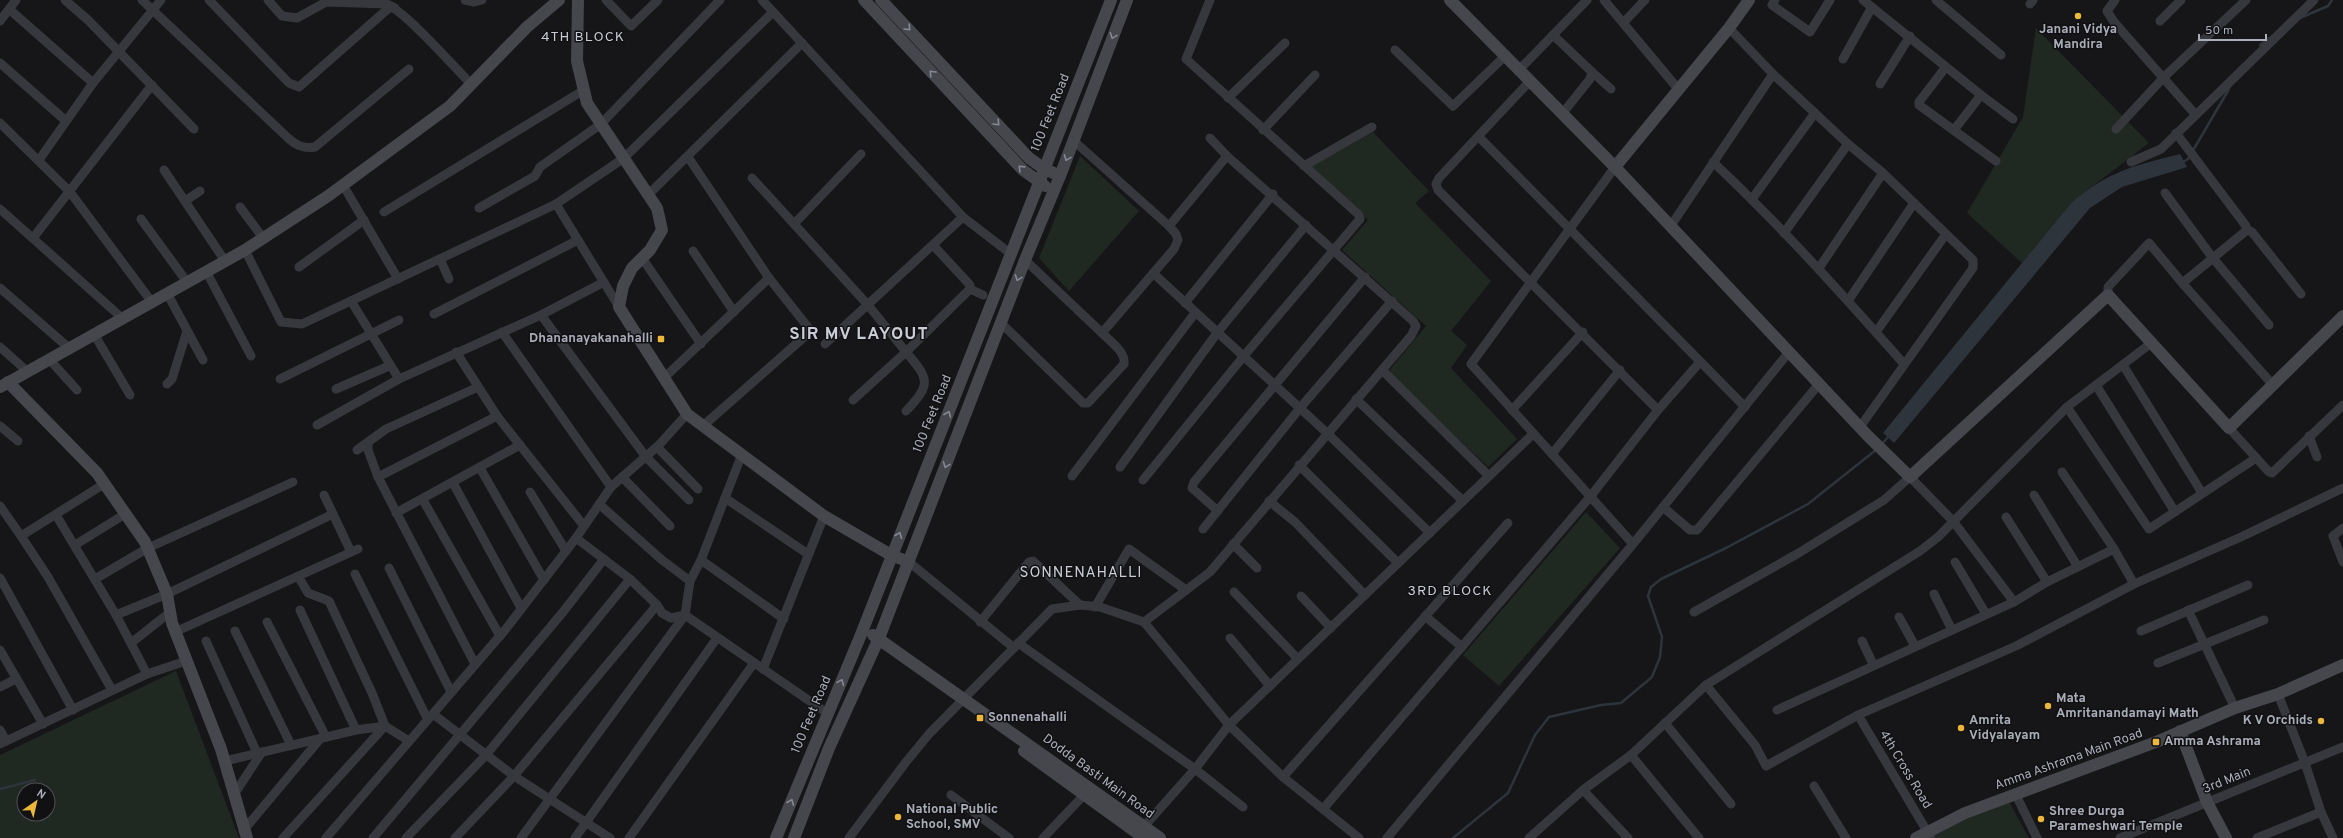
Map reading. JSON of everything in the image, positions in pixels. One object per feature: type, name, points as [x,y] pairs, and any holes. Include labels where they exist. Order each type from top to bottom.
[{"type":"street","points":[[0,21],[16,0]]},
{"type":"street","points":[[65,0],[119,52],[194,129]]},
{"type":"street","points":[[142,0],[288,138],[296,145],[303,147],[314,147],[408,69]]},
{"type":"street","points":[[40,160],[93,83],[161,0]]},
{"type":"street","points":[[209,0],[289,83],[296,87],[299,87],[388,8],[395,8]]},
{"type":"street","points":[[268,0],[282,16],[297,18],[319,2],[381,4],[395,8],[472,85]]},
{"type":"street","points":[[465,0],[474,2],[482,0]]},
{"type":"street","points":[[245,835],[235,793],[225,761],[175,632],[169,613],[167,594],[148,548],[104,484],[69,444],[4,385],[245,250],[343,185],[450,106],[527,27],[559,0]]},
{"type":"street","points":[[578,0],[577,61],[587,103],[657,208],[662,230],[650,250],[632,268],[623,286],[619,307]]},
{"type":"street","points":[[606,0],[631,26],[658,0]]},
{"type":"street","points":[[479,208],[535,176],[540,167],[601,124],[720,0]]},
{"type":"street","points":[[762,0],[963,217],[1011,254]]},
{"type":"street","points":[[864,0],[1023,170],[1053,190]]},
{"type":"street","points":[[881,0],[1029,158],[1043,168],[1060,176]]},
{"type":"street","name":"100 Feet Road","points":[[776,838],[827,713],[862,633],[891,555],[1011,254],[1043,168],[1111,0]]},
{"type":"street","points":[[794,838],[829,748],[877,641],[909,562],[1053,190],[1074,141],[1127,0]]},
{"type":"street","points":[[1143,480],[1243,357],[1359,221],[1359,216],[1186,59],[1210,0]]},
{"type":"street","points":[[1450,0],[1615,167],[1819,384],[1953,521],[2014,602]]},
{"type":"street","points":[[1520,70],[1587,0]]},
{"type":"street","points":[[1604,0],[1624,22],[1678,90]]},
{"type":"street","points":[[1624,22],[1645,0]]},
{"type":"street","points":[[1633,544],[1471,364],[1615,167],[1729,28],[1749,0]]},
{"type":"street","points":[[1775,0],[1772,5],[1810,32],[1830,0]]},
{"type":"street","points":[[1863,0],[1910,36],[1945,68],[2013,119]]},
{"type":"street","points":[[1936,0],[2000,55]]},
{"type":"street","points":[[2115,0],[2107,11],[2114,22],[2195,114]]},
{"type":"street","points":[[2160,21],[2181,0]]},
{"type":"street","points":[[2116,129],[2164,77],[2246,0]]},
{"type":"street","points":[[2131,162],[2161,149],[2195,114],[2314,0]]},
{"type":"street","points":[[1843,59],[1872,7]]},
{"type":"street","points":[[9,9],[93,83]]},
{"type":"street","points":[[245,250],[281,322],[302,324],[556,204],[624,158],[773,12]]},
{"type":"street","points":[[1729,28],[1773,74],[1971,256],[1974,262],[1973,268],[1904,364],[1864,431]]},
{"type":"street","points":[[1553,35],[1611,89]]},
{"type":"street","points":[[1880,84],[1910,36]]},
{"type":"street","points":[[648,195],[802,43]]},
{"type":"street","points":[[1228,98],[1285,43]]},
{"type":"street","points":[[1395,50],[1454,106],[1505,56]]},
{"type":"street","points":[[0,63],[66,121]]},
{"type":"street","points":[[1945,68],[1919,102],[1919,105],[1996,160]]},
{"type":"street","points":[[1562,114],[1590,79],[1592,72]]},
{"type":"street","points":[[1670,227],[1773,74]]},
{"type":"street","points":[[1263,130],[1315,75]]},
{"type":"street","points":[[1530,81],[1439,178],[1436,184],[1438,190],[1530,282],[1583,332],[1658,410]]},
{"type":"street","points":[[33,238],[152,85]]},
{"type":"street","points":[[384,212],[584,90]]},
{"type":"street","points":[[1954,130],[1981,95]]},
{"type":"street","points":[[1752,199],[1815,113]]},
{"type":"street","points":[[0,123],[40,160],[70,192],[151,302]]},
{"type":"street","points":[[1304,166],[1372,127]]},
{"type":"street","points":[[2176,134],[2246,226],[2247,230],[2252,232],[2302,294]]},
{"type":"street","points":[[1479,137],[1745,407]]},
{"type":"street","points":[[1144,622],[1210,572],[1416,330],[1413,321],[1273,194],[1227,156],[1210,138]]},
{"type":"street","points":[[1074,141],[1169,226],[1176,234],[1178,240],[1174,249],[1102,333]]},
{"type":"street","points":[[1784,233],[1848,144]]},
{"type":"street","points":[[794,224],[861,154]]},
{"type":"street","points":[[1169,226],[1227,156]]},
{"type":"street","points":[[688,157],[769,278],[811,331],[704,425]]},
{"type":"street","points":[[1713,162],[1752,199],[1819,268],[1904,364]]},
{"type":"street","points":[[164,170],[225,261]]},
{"type":"street","points":[[1819,268],[1882,173]]},
{"type":"street","points":[[752,178],[868,305],[922,371],[925,382],[922,391],[906,412]]},
{"type":"street","points":[[343,185],[398,279]]},
{"type":"street","points":[[185,201],[200,191]]},
{"type":"street","points":[[2165,193],[2212,257],[2269,325]]},
{"type":"street","points":[[1185,303],[1273,194]]},
{"type":"street","points":[[1848,301],[1914,203]]},
{"type":"street","points":[[556,204],[687,414],[704,425],[824,516],[891,555],[909,562],[980,622],[1016,645],[1196,769],[1243,807]]},
{"type":"street","points":[[240,207],[263,238]]},
{"type":"street","points":[[0,209],[122,318]]},
{"type":"street","points":[[825,344],[963,217]]},
{"type":"street","points":[[141,219],[187,282]]},
{"type":"street","points":[[299,267],[364,220]]},
{"type":"street","points":[[1120,467],[1217,333],[1306,225]]},
{"type":"street","points":[[2184,285],[2185,281],[2212,257],[2247,230]]},
{"type":"street","points":[[1876,332],[1946,234]]},
{"type":"street","points":[[434,314],[578,240]]},
{"type":"street","points":[[2273,385],[2184,285],[2149,243],[2108,287],[2108,295],[2150,344],[2272,474],[2309,436],[2343,405]]},
{"type":"street","points":[[933,245],[970,285],[970,289],[983,296]]},
{"type":"street","points":[[693,251],[734,312]]},
{"type":"street","points":[[642,258],[701,344]]},
{"type":"street","points":[[440,259],[450,279]]},
{"type":"street","points":[[1001,323],[1084,403],[1088,403],[1124,364],[1125,360],[1122,353],[1026,260]]},
{"type":"street","points":[[206,271],[251,356]]},
{"type":"street","points":[[1153,273],[1327,433],[1430,533]]},
{"type":"street","points":[[1218,511],[1192,488],[1193,484],[1274,384],[1365,277]]},
{"type":"street","points":[[665,378],[769,278]]},
{"type":"street","points":[[317,425],[399,379],[540,315],[604,282]]},
{"type":"street","points":[[0,288],[69,348]]},
{"type":"street","points":[[853,400],[906,352],[970,289]]},
{"type":"street","points":[[167,293],[203,360]]},
{"type":"street","points":[[1694,612],[1797,554],[1884,500],[2108,295]]},
{"type":"street","points":[[351,301],[389,366],[399,379]]},
{"type":"street","points":[[1203,529],[1300,408],[1392,302]]},
{"type":"street","points":[[1072,476],[1195,313]]},
{"type":"street","points":[[540,315],[646,457],[689,500]]},
{"type":"street","points":[[2229,428],[2343,316]]},
{"type":"street","points":[[280,379],[370,333],[399,320]]},
{"type":"street","points":[[167,384],[172,378],[187,331]]},
{"type":"street","points":[[502,332],[611,487]]},
{"type":"street","points":[[1512,410],[1583,332]]},
{"type":"street","points":[[94,334],[130,395]]},
{"type":"street","points":[[1530,838],[1583,790],[1631,755],[1706,685],[1920,551],[1938,537],[2068,407],[2150,344]]},
{"type":"street","points":[[0,347],[27,371]]},
{"type":"street","points":[[456,352],[497,416],[584,526]]},
{"type":"street","points":[[1387,838],[1633,544],[1789,352]]},
{"type":"street","points":[[49,359],[77,390]]},
{"type":"street","points":[[1323,809],[1590,497],[1658,410],[1700,362]]},
{"type":"street","points":[[2123,365],[2202,493]]},
{"type":"street","points":[[336,390],[389,366]]},
{"type":"street","points":[[1382,370],[1489,476]]},
{"type":"street","points":[[1552,454],[1620,370]]},
{"type":"street","points":[[1663,507],[1690,530],[1697,530],[1819,384]]},
{"type":"street","points":[[2096,385],[2176,512]]},
{"type":"street","points":[[357,450],[368,444],[386,429],[478,387]]},
{"type":"street","points":[[1356,399],[1463,501]]},
{"type":"street","points":[[2068,407],[2149,529],[2256,458]]},
{"type":"street","points":[[326,838],[500,636],[576,538],[611,487],[657,447],[687,414]]},
{"type":"street","points":[[378,477],[497,416]]},
{"type":"street","points":[[0,426],[18,442]]},
{"type":"street","points":[[1142,833],[1196,769],[1229,725],[1533,434]]},
{"type":"street","points":[[2309,436],[2317,457]]},
{"type":"street","points":[[368,444],[368,450],[378,477],[475,664]]},
{"type":"street","points":[[396,513],[423,500],[520,445]]},
{"type":"street","points":[[657,447],[698,489]]},
{"type":"street","points":[[521,838],[685,615],[690,581],[701,560],[742,454]]},
{"type":"street","points":[[1299,466],[1398,563]]},
{"type":"street","points":[[480,468],[544,580]]},
{"type":"street","points":[[2062,472],[2114,549],[2134,584]]},
{"type":"street","points":[[622,477],[670,526]]},
{"type":"street","points":[[95,579],[148,548],[293,482]]},
{"type":"street","points":[[453,483],[522,608]]},
{"type":"street","points":[[21,536],[104,484]]},
{"type":"street","points":[[1706,685],[1755,745],[1766,766],[1858,715],[2016,646],[2134,584],[2240,537],[2343,488]]},
{"type":"street","points":[[530,492],[566,551]]},
{"type":"street","points":[[175,632],[354,551],[324,495]]},
{"type":"street","points":[[2034,495],[2078,567]]},
{"type":"street","points":[[725,498],[808,554]]},
{"type":"street","points":[[423,500],[500,636]]},
{"type":"street","points":[[1269,501],[1295,522],[1365,595]]},
{"type":"street","points":[[600,504],[657,556],[690,581]]},
{"type":"street","points":[[0,506],[48,577],[112,690]]},
{"type":"street","points":[[74,545],[125,514]]},
{"type":"street","points":[[116,615],[167,594],[333,514]]},
{"type":"street","points":[[56,515],[116,615],[147,674]]},
{"type":"street","points":[[763,669],[824,516]]},
{"type":"street","points":[[2006,517],[2047,582]]},
{"type":"street","points":[[1283,777],[1508,523]]},
{"type":"street","points":[[2343,528],[2333,536],[2343,562]]},
{"type":"street","points":[[576,538],[630,579],[657,605],[662,613],[671,618],[685,615],[827,713]]},
{"type":"street","points":[[1233,544],[1257,568]]},
{"type":"street","points":[[1777,710],[1873,664],[2014,602],[2047,582],[2114,549]]},
{"type":"street","points":[[1095,607],[1130,550],[1186,590]]},
{"type":"street","points":[[373,838],[563,612],[604,559]]},
{"type":"street","points":[[701,560],[784,619]]},
{"type":"street","points":[[980,622],[1029,562],[1032,561],[1080,604]]},
{"type":"street","points":[[1955,562],[1986,614]]},
{"type":"street","points":[[389,568],[451,692]]},
{"type":"street","points":[[355,574],[430,716],[460,735],[514,776],[610,838]]},
{"type":"street","points":[[298,576],[308,593],[329,601],[372,692],[385,726],[409,741]]},
{"type":"street","points":[[0,578],[73,710]]},
{"type":"street","points":[[406,838],[486,754],[630,579]]},
{"type":"street","points":[[2141,631],[2248,585]]},
{"type":"street","points":[[1234,592],[1298,659]]},
{"type":"street","points":[[1934,594],[1952,630]]},
{"type":"street","points":[[1301,596],[1331,628]]},
{"type":"street","points":[[849,838],[906,762],[1016,645],[1052,609],[1080,604],[1144,622],[1229,725],[1283,777],[1359,838]]},
{"type":"street","points":[[455,838],[514,776],[657,605]]},
{"type":"street","points":[[300,610],[356,730]]},
{"type":"street","points":[[2188,610],[2235,708]]},
{"type":"street","points":[[131,643],[169,613]]},
{"type":"street","points":[[1426,616],[1462,647]]},
{"type":"street","points":[[1899,617],[1915,646]]},
{"type":"street","points":[[2158,663],[2264,620]]},
{"type":"street","points":[[267,622],[323,738]]},
{"type":"street","points":[[235,631],[291,745]]},
{"type":"street","name":"Dodda Basti Main Road","points":[[862,633],[877,641],[962,701],[1142,833]]},
{"type":"street","points":[[575,838],[717,638]]},
{"type":"street","points":[[1230,638],[1270,686]]},
{"type":"street","points":[[206,641],[260,753]]},
{"type":"street","points":[[1862,641],[1873,664]]},
{"type":"street","points":[[0,650],[43,724]]},
{"type":"street","points":[[0,730],[3,742],[147,674],[186,662]]},
{"type":"street","points":[[629,838],[754,663]]},
{"type":"street","name":"Amma Ashrama Main Road","points":[[1916,838],[1929,835],[1965,813],[2156,742],[2235,708],[2278,694],[2343,665]]},
{"type":"street","points":[[0,687],[16,679]]},
{"type":"street","points":[[2278,694],[2305,763],[2321,812],[2333,838]]},
{"type":"street","name":"Dodda Basti Main Road","points":[[962,701],[1084,795],[1142,833],[1160,838]]},
{"type":"street","name":"4th Cross Road","points":[[1858,715],[1929,835]]},
{"type":"street","points":[[1665,723],[1731,804]]},
{"type":"street","points":[[225,761],[356,730],[385,726]]},
{"type":"street","points":[[283,838],[385,726]]},
{"type":"street","points":[[2180,732],[2207,802],[2226,838]]},
{"type":"street","points":[[245,835],[323,738]]},
{"type":"street","name":"3rd Main","points":[[2120,838],[2343,747]]},
{"type":"street","points":[[235,793],[260,753]]},
{"type":"street","points":[[1631,755],[1699,838]]},
{"type":"street","points":[[1814,786],[1846,838]]},
{"type":"street","points":[[1583,790],[1628,838]]},
{"type":"street","points":[[2015,794],[2037,838]]},
{"type":"street","points":[[951,795],[1009,838]]},
{"type":"street","points":[[1043,838],[1084,795]]},
{"type":"street","points":[[2257,838],[2321,812]]},
{"type":"shaded area","points":[[2036,28],[2149,143],[2071,203],[2022,263],[1967,213],[2023,117]]},
{"type":"shaded area","points":[[1373,132],[1429,191],[1415,203],[1491,281],[1451,331],[1467,345],[1451,368],[1517,439],[1488,467],[1388,372],[1426,326],[1342,250],[1368,220],[1309,168]]},
{"type":"shaded area","points":[[2180,154],[2187,167],[2122,187],[2090,208],[1894,443],[1883,433],[2071,203],[2097,184],[2122,171],[2148,162]]},
{"type":"shaded area","points":[[1080,156],[1139,211],[1069,291],[1039,258]]},
{"type":"shaded area","points":[[1586,512],[1620,548],[1499,686],[1463,655]]},
{"type":"shaded area","points":[[176,671],[239,838],[0,838],[0,755]]},
{"type":"shaded area","points":[[2008,800],[2029,838],[1936,838],[1934,833]]},
{"type":"waterway","points":[[2300,18],[2328,6],[2332,0]]},
{"type":"waterway","points":[[2260,45],[2269,38]]},
{"type":"waterway","points":[[2183,162],[2188,159],[2229,89]]},
{"type":"waterway","points":[[1882,444],[1889,436]]},
{"type":"waterway","points":[[1453,838],[1508,793],[1535,735],[1549,717],[1601,705],[1621,703],[1652,677],[1660,657],[1662,637],[1648,596],[1651,587],[1661,579],[1726,548],[1808,504],[1877,449]]},
{"type":"waterway","points":[[0,789],[35,780]]},
{"type":"place","name":"Janani Vidya Mandira","points":[[2078,16]]},
{"type":"place","name":"Dhananayakanahalli","points":[[661,339]]},
{"type":"place","name":"Mata Amritanandamayi Math","points":[[2048,706]]},
{"type":"place","name":"Sonnenahalli","points":[[980,718]]},
{"type":"place","name":"K V Orchids","points":[[2321,721]]},
{"type":"place","name":"Amrita Vidyalayam","points":[[1961,728]]},
{"type":"place","name":"Amma Ashrama","points":[[2156,742]]},
{"type":"place","name":"National Public School, SMV","points":[[898,817]]},
{"type":"place","name":"Shree Durga Parameshwari Temple","points":[[2041,819]]},
{"type":"district","name":"4TH BLOCK","points":[[583,37]]},
{"type":"district","name":"SIR MV LAYOUT","points":[[859,335]]},
{"type":"district","name":"SONNENAHALLI","points":[[1081,573]]},
{"type":"district","name":"3RD BLOCK","points":[[1450,591]]}]
